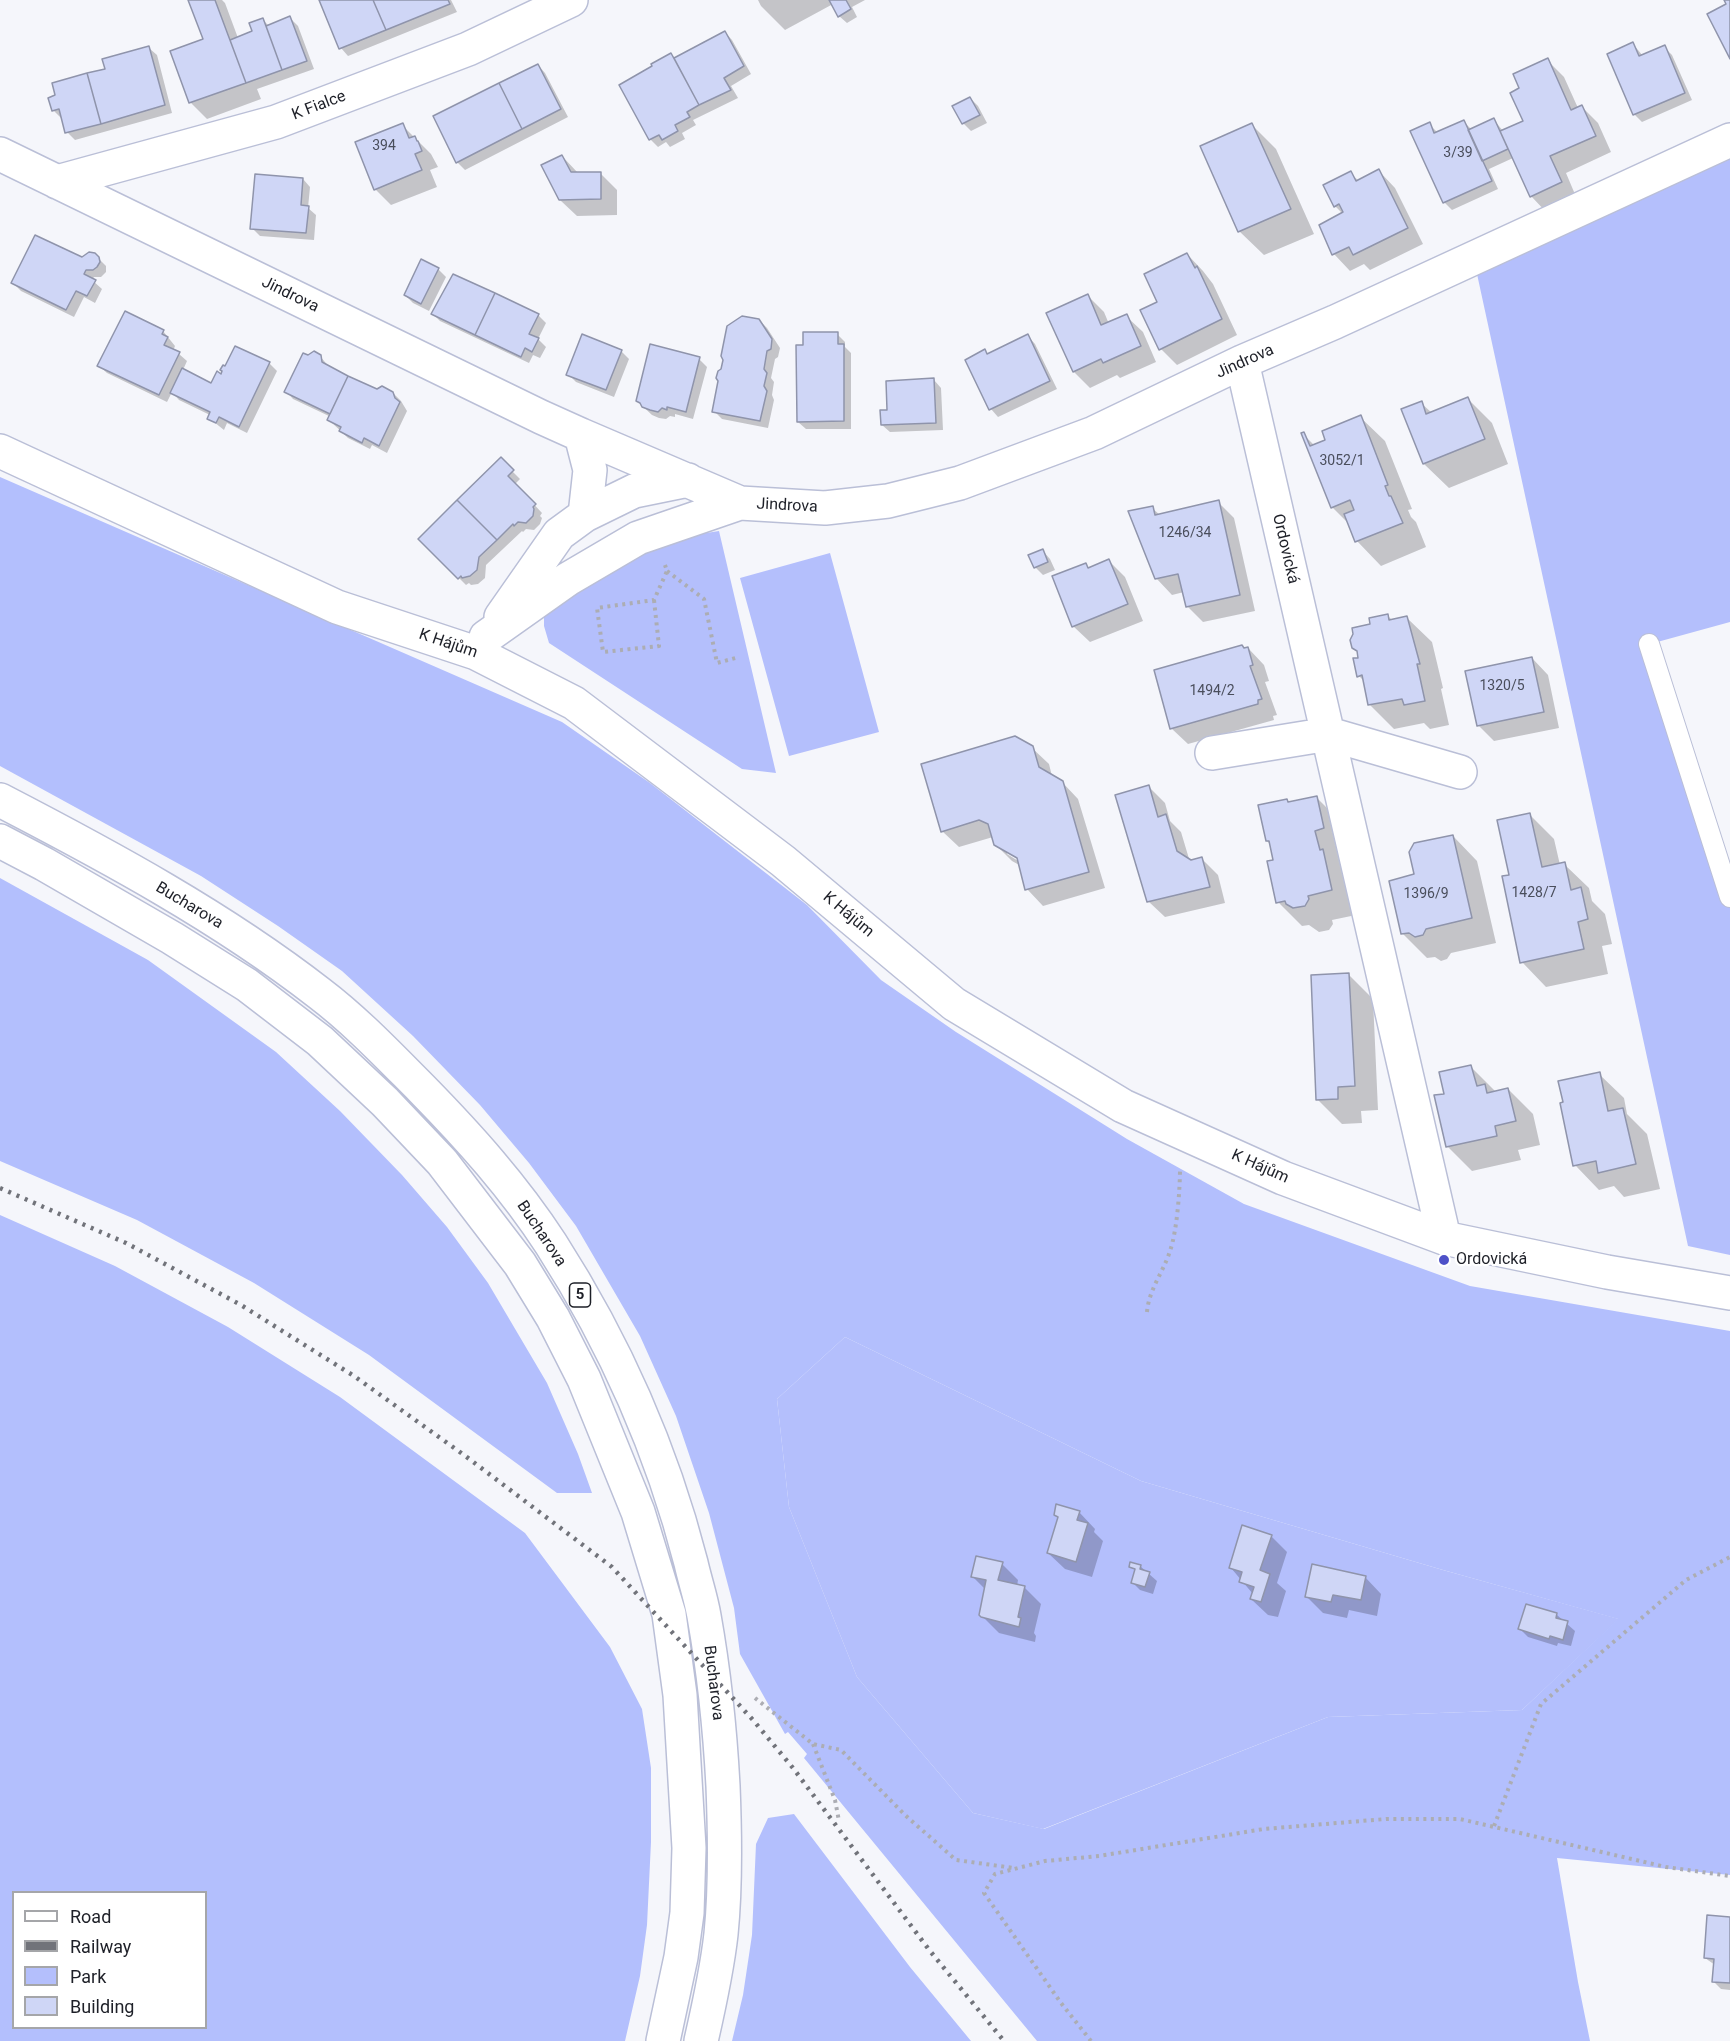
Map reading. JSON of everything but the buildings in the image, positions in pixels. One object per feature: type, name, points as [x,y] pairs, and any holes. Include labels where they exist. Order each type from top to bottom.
[{"type":"street","name":"K Fialce","points":[[57,182],[276,122],[468,49],[571,0]]},
{"type":"street","name":"Jindrova","points":[[0,153],[581,435],[740,503],[825,508],[888,501],[960,483],[1094,433],[1242,362],[1335,322],[1730,140]]},
{"type":"street","name":"Ordovická","points":[[1242,362],[1444,1238]]},
{"type":"street","points":[[581,435],[590,470],[585,514]]},
{"type":"street","name":"K Hájům","points":[[0,451],[337,607],[481,645],[573,703],[783,861],[954,1004],[1123,1106],[1282,1178],[1444,1238],[1607,1272],[1730,1293]]},
{"type":"street","points":[[481,645],[559,534],[585,514],[634,491],[688,480]]},
{"type":"street","name":"Jindrova","points":[[481,645],[568,579],[638,538],[740,503]]},
{"type":"street","points":[[1212,753],[1329,735],[1460,772]]},
{"type":"street","name":"Bucharova","points":[[0,800],[185,902],[261,951],[331,1003],[408,1074],[457,1125],[505,1181],[550,1243],[612,1350],[647,1427],[680,1521],[704,1614],[718,1719],[725,1844],[721,1932],[701,2041]]},
{"type":"street","name":"Bucharova","points":[[0,841],[172,938],[247,985],[320,1041],[385,1102],[442,1162],[520,1264],[553,1318],[584,1379],[638,1512],[669,1614],[680,1695],[689,1848],[687,1913],[683,1946],[663,2041]]},
{"type":"lane","points":[[1649,644],[1730,897]]},
{"type":"path","points":[[654,600],[597,608],[603,652],[659,646],[654,600],[667,571],[665,563]]},
{"type":"path","points":[[667,571],[704,599],[717,663],[739,657]]},
{"type":"path","points":[[1147,1312],[1148,1298],[1171,1251],[1180,1189],[1180,1131]]},
{"type":"path","points":[[1494,1827],[1541,1704],[1686,1580],[1730,1557]]},
{"type":"path","points":[[755,1698],[813,1744],[841,1749],[905,1815],[956,1860],[1017,1868]]},
{"type":"path","points":[[813,1744],[835,1800],[839,1821]]},
{"type":"path","points":[[1091,2041],[1061,2003],[984,1893],[995,1874],[1045,1861],[1099,1856],[1264,1829],[1386,1819],[1460,1819],[1666,1867],[1730,1876]]},
{"type":"green space","points":[[1730,157],[1730,622],[1650,644],[1730,897],[1730,1255],[1688,1246],[1477,274]]},
{"type":"green space","points":[[719,531],[776,773],[742,769],[549,643],[544,626],[544,607],[655,541]]},
{"type":"green space","points":[[830,553],[879,732],[789,756],[740,578]]},
{"type":"green space","points":[[845,1337],[1141,1481],[1619,1619],[1522,1710],[1328,1717],[1043,1829],[973,1813],[857,1677],[789,1507],[777,1399]]},
{"type":"shaded area","points":[[0,477],[562,722],[650,783],[807,905],[881,980],[956,1032],[1127,1139],[1244,1204],[1470,1286],[1730,1331],[1730,1875],[1557,1858],[1590,2041],[1037,2041],[804,1758],[807,1754],[788,1732],[785,1734],[740,1654],[734,1608],[709,1513],[676,1416],[640,1336],[576,1226],[529,1163],[480,1105],[413,1036],[342,971],[201,876],[0,766]],"holes":[[[845,1337],[1141,1481],[1443,1570],[1618,1619],[1522,1710],[1328,1717],[1044,1829],[973,1813],[857,1677],[789,1507],[777,1399]]]},
{"type":"shaded area","points":[[0,878],[148,960],[276,1052],[340,1111],[402,1175],[447,1227],[488,1283],[547,1383],[578,1454],[592,1493],[557,1493],[369,1355],[254,1283],[137,1220],[0,1161]]},
{"type":"shaded area","points":[[0,1215],[115,1266],[228,1327],[340,1397],[525,1533],[610,1647],[642,1709],[651,1768],[651,1842],[647,1925],[640,1976],[625,2041],[0,2041]]},
{"type":"shaded area","points":[[794,1814],[910,1967],[971,2041],[732,2041],[743,1995],[752,1935],[756,1844],[768,1818]]},
{"type":"railway","points":[[0,1188],[126,1243],[241,1305],[354,1376],[464,1455],[612,1567],[753,1720],[793,1768],[930,1951],[1004,2041]]},
{"type":"place","name":"Ordovická","points":[[1444,1260]]}]
